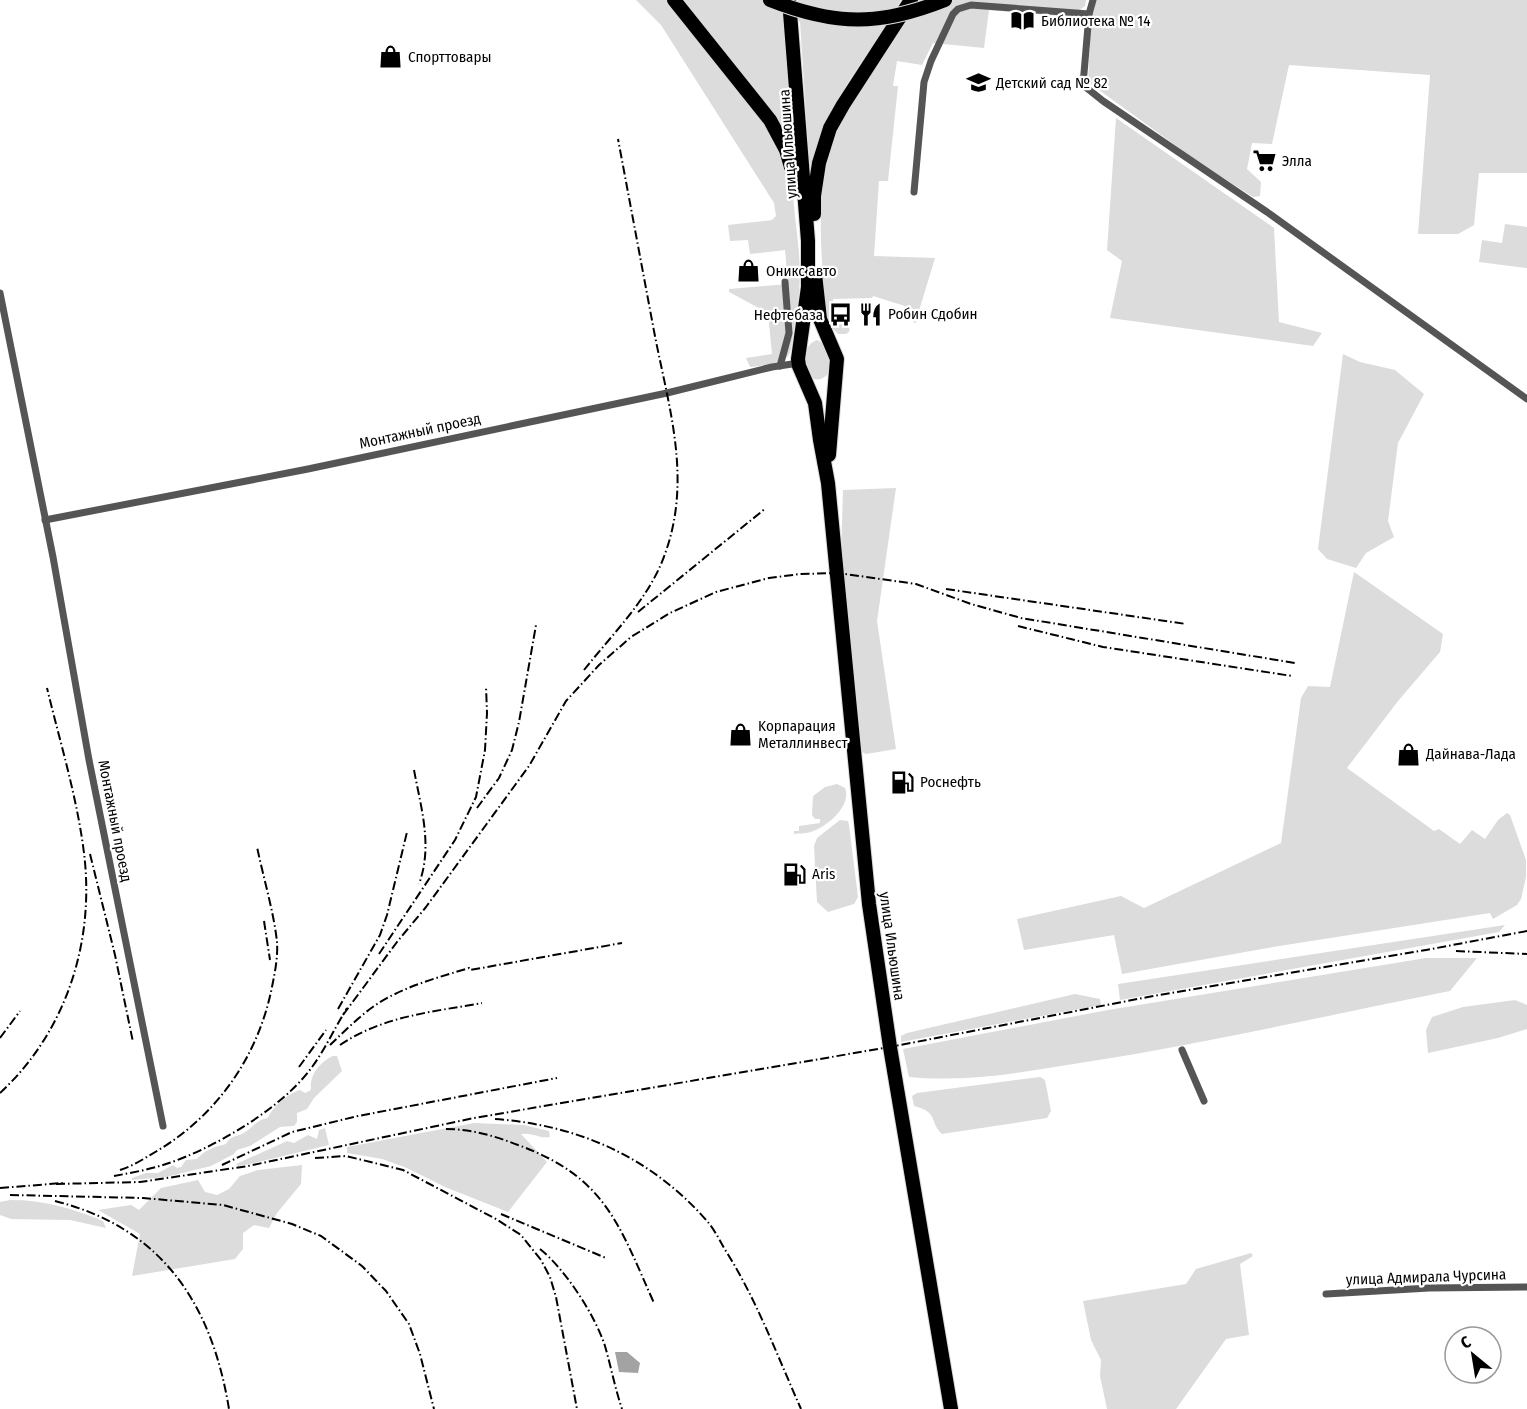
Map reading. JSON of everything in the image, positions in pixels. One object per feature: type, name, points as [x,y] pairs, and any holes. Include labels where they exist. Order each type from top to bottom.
[{"type":"highway","points":[[674,0],[766,115],[781,139],[795,179],[820,319],[837,359],[829,437],[828,483]]},
{"type":"highway","points":[[770,0],[825,17],[865,20],[908,13],[945,0]]},
{"type":"highway","name":"улица Ильюшина","points":[[789,0],[812,278]]},
{"type":"highway","name":"улица Ильюшина","points":[[794,0],[812,278]]},
{"type":"highway","points":[[828,483],[814,398],[799,363],[812,278],[814,196],[819,163],[826,137],[843,105],[911,0]]},
{"type":"highway","points":[[832,344],[821,336],[813,336],[804,343],[799,363],[810,382],[820,386],[830,381],[837,368]]},
{"type":"highway","name":"улица Ильюшина","points":[[828,483],[869,904],[890,1047],[951,1409]]},
{"type":"street","points":[[1093,0],[1089,14],[1083,85],[1103,101],[1267,212],[1527,399]]},
{"type":"street","points":[[914,192],[924,82],[953,14],[958,9],[971,5],[1089,14]]},
{"type":"street","points":[[780,366],[789,333],[785,282]]},
{"type":"street","name":"Монтажный проезд","points":[[0,293],[89,760],[163,1126]]},
{"type":"street","name":"Монтажный проезд","points":[[45,520],[308,469],[799,363]]},
{"type":"street","points":[[1182,1050],[1204,1101]]},
{"type":"street","name":"улица Адмирала Чурсина","points":[[1326,1294],[1429,1288],[1527,1287]]},
{"type":"shaded area","points":[[636,0],[666,0],[755,108],[782,155],[792,190],[799,248],[800,281],[791,349],[789,355],[777,362],[750,367],[746,358],[772,354],[768,313],[729,292],[729,289],[788,284],[785,250],[750,254],[748,240],[730,241],[728,225],[772,220],[776,216],[774,203],[661,25]]},
{"type":"shaded area","points":[[683,0],[783,0],[798,163],[772,112]]},
{"type":"shaded area","points":[[798,0],[901,0],[833,108],[821,135],[813,170],[809,160],[800,22],[795,19]]},
{"type":"shaded area","points":[[919,0],[1086,0],[1085,6],[1070,17],[989,10],[984,48],[933,43],[922,65],[897,61],[893,86],[898,86],[888,181],[879,181],[874,256],[935,258],[915,324],[905,306],[873,296],[872,298],[833,299],[834,320],[837,323],[850,325],[849,332],[838,334],[828,324],[822,266],[822,197],[829,153],[843,117]]},
{"type":"shaded area","points":[[1095,0],[1527,0],[1527,173],[1479,173],[1474,225],[1458,234],[1418,234],[1430,75],[1289,65],[1272,144],[1252,143],[1247,169],[1261,182],[1260,196],[1253,197],[1197,161],[1088,82],[1091,20]]},
{"type":"shaded area","points":[[1116,118],[1274,228],[1279,322],[1322,333],[1313,346],[1110,318],[1122,261],[1107,250]]},
{"type":"shaded area","points":[[1505,224],[1527,227],[1527,268],[1479,262],[1482,240],[1502,243]]},
{"type":"shaded area","points":[[817,340],[825,346],[829,365],[827,375],[814,379],[806,368],[805,360],[810,345]]},
{"type":"shaded area","points":[[1343,354],[1360,362],[1395,370],[1424,394],[1398,443],[1388,521],[1394,537],[1366,553],[1356,568],[1327,559],[1318,549]]},
{"type":"shaded area","points":[[896,488],[877,621],[896,749],[866,754],[858,750],[841,557],[843,490]]},
{"type":"shaded area","points":[[1354,572],[1443,634],[1440,652],[1398,701],[1347,768],[1434,831],[1439,829],[1460,844],[1472,830],[1485,839],[1498,820],[1507,813],[1510,815],[1526,860],[1526,877],[1521,899],[1517,905],[1493,919],[1490,913],[1273,947],[1122,974],[1114,935],[1024,950],[1017,919],[1121,896],[1144,908],[1281,843],[1301,698],[1308,686],[1330,687]]},
{"type":"shaded area","points":[[837,784],[845,788],[846,795],[842,808],[832,820],[809,833],[794,834],[794,831],[799,831],[799,826],[820,823],[820,819],[815,819],[812,815],[813,796],[825,787]]},
{"type":"shaded area","points":[[840,820],[848,821],[849,825],[858,897],[854,904],[828,912],[817,902],[814,846],[817,838]]},
{"type":"shaded area","points":[[1505,925],[1499,932],[1120,1000],[1118,984]]},
{"type":"shaded area","points":[[1426,958],[1477,958],[1450,991],[1177,1046],[1043,1069],[976,1077],[909,1077],[903,1049],[1108,1010]]},
{"type":"shaded area","points":[[1075,994],[1100,999],[1101,1005],[901,1042],[901,1036],[907,1033]]},
{"type":"shaded area","points":[[1515,1000],[1527,1005],[1527,1029],[1498,1038],[1428,1053],[1426,1030],[1432,1017],[1463,1007]]},
{"type":"shaded area","points":[[333,1056],[337,1056],[342,1071],[314,1098],[307,1109],[297,1113],[297,1122],[294,1126],[280,1127],[211,1166],[166,1177],[132,1180],[146,1173],[158,1173],[173,1165],[177,1168],[181,1167],[186,1160],[197,1159],[206,1151],[226,1144],[231,1138],[268,1118],[277,1105],[291,1094],[300,1090],[305,1093],[311,1090],[316,1070]]},
{"type":"shaded area","points":[[1040,1077],[1045,1080],[1051,1111],[1047,1118],[942,1134],[927,1111],[914,1106],[912,1096],[917,1093]]},
{"type":"shaded area","points":[[474,1123],[524,1125],[549,1131],[550,1137],[521,1134],[547,1162],[508,1212],[445,1187],[407,1168],[382,1159],[347,1153],[347,1147]]},
{"type":"shaded area","points":[[325,1128],[329,1145],[250,1164],[238,1166],[236,1164],[287,1141],[294,1143],[308,1135],[317,1139],[319,1130]]},
{"type":"shaded area","points":[[302,1165],[301,1184],[277,1213],[269,1228],[254,1225],[243,1233],[243,1249],[235,1259],[132,1276],[140,1234],[98,1210],[131,1205],[139,1210],[161,1188],[198,1180],[205,1192],[217,1195],[229,1189],[240,1176],[258,1170]]},
{"type":"shaded area","points":[[35,1201],[69,1209],[103,1221],[106,1228],[70,1220],[11,1219],[0,1215],[0,1202]]},
{"type":"shaded area","points":[[1251,1253],[1253,1256],[1240,1264],[1249,1335],[1226,1339],[1176,1409],[1107,1409],[1100,1376],[1101,1360],[1091,1340],[1083,1301],[1186,1284],[1196,1269]]},
{"type":"shaded area","points":[[615,1352],[627,1352],[640,1363],[638,1373],[619,1372]]},
{"type":"railway","points":[[584,670],[631,614],[651,584],[666,551],[674,523],[677,495],[677,468],[671,413],[618,139]]},
{"type":"railway","points":[[638,612],[766,508]]},
{"type":"railway","points":[[343,1015],[426,907],[529,766],[566,701],[599,665],[631,637],[670,613],[716,592],[769,578],[838,573],[916,584],[971,604],[1021,618],[1295,663]]},
{"type":"railway","points":[[946,589],[1186,624]]},
{"type":"railway","points":[[477,808],[499,778],[512,750],[536,625]]},
{"type":"railway","points":[[1018,626],[1103,647],[1292,676]]},
{"type":"railway","points":[[379,954],[455,840],[476,797],[485,750],[486,686]]},
{"type":"railway","points":[[0,1093],[23,1069],[43,1042],[58,1014],[71,984],[80,952],[85,919],[86,886],[81,832],[73,790],[47,688]]},
{"type":"railway","points":[[414,770],[425,841],[425,856],[419,884]]},
{"type":"railway","points":[[338,1009],[380,935],[407,832]]},
{"type":"railway","points":[[120,1170],[157,1151],[198,1120],[232,1082],[257,1037],[272,987],[277,948],[257,847]]},
{"type":"railway","points":[[90,854],[115,955],[133,1042]]},
{"type":"railway","points":[[264,921],[270,960]]},
{"type":"railway","points":[[56,1184],[140,1182],[248,1166],[474,1118],[890,1047],[1148,997],[1527,931]]},
{"type":"railway","points":[[330,1045],[376,1005],[421,983],[469,968],[470,970],[622,943]]},
{"type":"railway","points":[[1456,951],[1527,954]]},
{"type":"railway","points":[[340,1045],[356,1035],[391,1021],[482,1003]]},
{"type":"railway","points":[[114,1176],[163,1165],[202,1150],[262,1114],[296,1086],[309,1071],[347,1008]]},
{"type":"railway","points":[[0,1038],[20,1011]]},
{"type":"railway","points":[[299,1067],[326,1030]]},
{"type":"railway","points":[[222,1165],[292,1132],[358,1116],[557,1078]]},
{"type":"railway","points":[[495,1119],[555,1128],[611,1148],[637,1162],[685,1198],[710,1224],[736,1267],[766,1327],[801,1409]]},
{"type":"railway","points":[[446,1129],[474,1132],[501,1139],[548,1158],[571,1172],[590,1188],[619,1227],[654,1303]]},
{"type":"railway","points":[[315,1158],[346,1156],[403,1170],[496,1219],[521,1235],[541,1260],[550,1277],[556,1297],[577,1409]]},
{"type":"railway","points":[[0,1188],[63,1183]]},
{"type":"railway","points":[[10,1195],[143,1198],[223,1205],[292,1224],[321,1236],[362,1266],[386,1291],[409,1324],[420,1354],[434,1409]]},
{"type":"railway","points":[[55,1201],[93,1213],[125,1230],[153,1251],[176,1276],[195,1305],[210,1336],[221,1371],[229,1409]]},
{"type":"railway","points":[[501,1214],[606,1258]]},
{"type":"railway","points":[[540,1249],[569,1280],[594,1321],[605,1346],[622,1409]]},
{"type":"place","name":"Библиотека № 14","points":[[1023,21]]},
{"type":"place","name":"Спорттовары","points":[[390,57]]},
{"type":"place","name":"Детский сад № 82","points":[[978,83]]},
{"type":"place","name":"Элла","points":[[1264,161]]},
{"type":"place","name":"Оникс авто","points":[[748,271]]},
{"type":"place","name":"Робин Сдобин","points":[[870,314]]},
{"type":"place","name":"Нефтебаза","points":[[841,315]]},
{"type":"place","name":"Kорпарация Металлинвест","points":[[740,735]]},
{"type":"place","name":"Дайнава-Лада","points":[[1408,754]]},
{"type":"place","name":"Роснефть","points":[[902,782]]},
{"type":"place","name":"Aris","points":[[794,874]]}]
